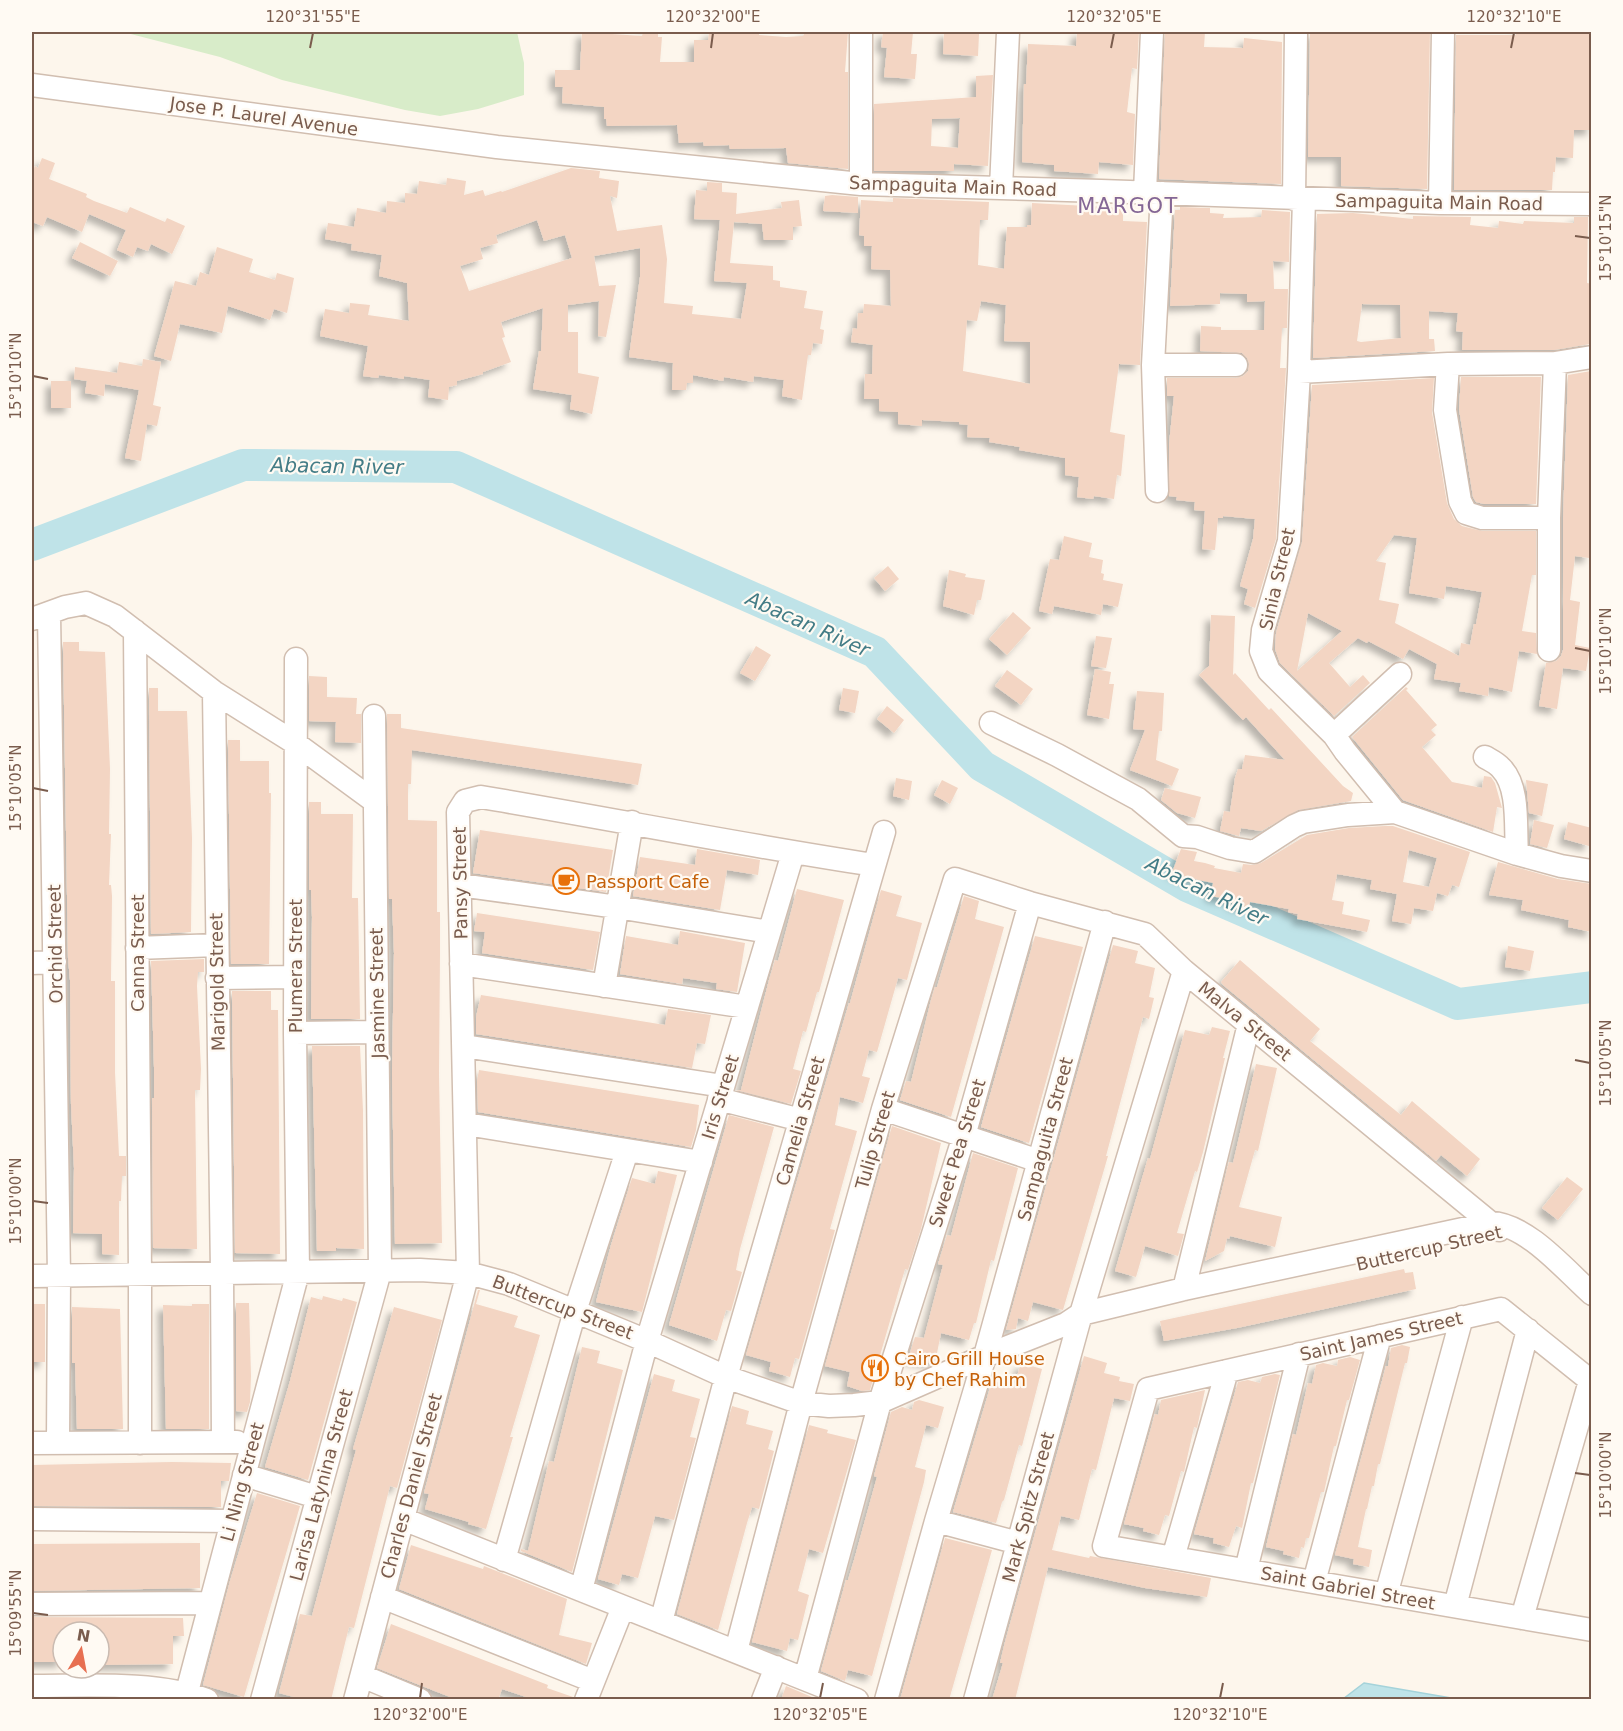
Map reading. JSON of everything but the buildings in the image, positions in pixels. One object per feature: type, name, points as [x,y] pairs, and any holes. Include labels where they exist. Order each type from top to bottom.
[{"type":"street","points":[[861,32],[861,184]]},
{"type":"street","points":[[1001,188],[1008,32]]},
{"type":"street","points":[[1152,32],[1157,491]]},
{"type":"street","name":"Sinia Street","points":[[1296,32],[1299,372],[1289,542],[1263,630],[1262,651],[1269,671],[1334,735],[1395,812]]},
{"type":"street","points":[[1440,203],[1443,32]]},
{"type":"street","name":"Jose P. Laurel Avenue","points":[[32,85],[497,147]]},
{"type":"street","name":"Sampaguita Main Road","points":[[497,147],[861,184],[1440,203],[1592,204]]},
{"type":"street","points":[[1299,372],[1448,364],[1555,363],[1592,357]]},
{"type":"street","points":[[1549,651],[1549,518],[1555,363]]},
{"type":"street","points":[[1448,364],[1445,410],[1460,501],[1466,513],[1482,519],[1549,518]]},
{"type":"street","points":[[1154,365],[1236,365]]},
{"type":"street","points":[[40,616],[65,607],[86,603],[115,616],[214,692],[295,743],[374,801]]},
{"type":"street","name":"Orchid Street","points":[[40,616],[55,962],[59,1276],[58,1443]]},
{"type":"street","name":"Canna Street","points":[[135,631],[140,1443]]},
{"type":"street","name":"Plumera Street","points":[[296,660],[295,1033],[298,1272]]},
{"type":"street","points":[[1334,735],[1400,674]]},
{"type":"street","name":"Marigold Street","points":[[214,692],[223,1442]]},
{"type":"street","name":"Jasmine Street","points":[[374,716],[380,1270]]},
{"type":"street","points":[[991,723],[1057,755],[1138,799],[1183,836],[1197,837],[1230,848],[1254,852],[1303,822],[1348,815],[1395,812],[1517,854],[1561,866],[1592,871]]},
{"type":"street","points":[[1485,757],[1500,766],[1510,780],[1514,794],[1517,854]]},
{"type":"street","name":"Pansy Street","points":[[468,1273],[458,812],[465,801],[481,797],[632,822],[793,853],[874,865]]},
{"type":"street","points":[[604,986],[632,822]]},
{"type":"street","name":"Camelia Street","points":[[661,1622],[726,1377],[884,832]]},
{"type":"street","name":"Iris Street","points":[[581,1590],[647,1341],[793,853]]},
{"type":"street","name":"Malva Street","points":[[955,879],[1029,903],[1145,934],[1184,971],[1248,1024],[1502,1227],[1537,1245],[1592,1294]]},
{"type":"street","name":"Tulip Street","points":[[735,1651],[883,1109],[955,879]]},
{"type":"street","points":[[460,885],[770,932]]},
{"type":"street","name":"Sweet Pea Street","points":[[805,1679],[880,1402],[964,1136],[1029,903]]},
{"type":"street","name":"Sampaguita Street","points":[[886,1700],[985,1356],[1105,922]]},
{"type":"street","points":[[137,948],[217,945]]},
{"type":"street","points":[[32,963],[55,962]]},
{"type":"street","points":[[461,964],[747,1007]]},
{"type":"street","name":"Mark Spitz Street","points":[[975,1700],[1075,1321],[1184,971]]},
{"type":"street","points":[[217,978],[296,977]]},
{"type":"street","points":[[1184,1289],[1248,1024]]},
{"type":"street","points":[[295,1033],[377,1032]]},
{"type":"street","points":[[464,1046],[721,1093],[801,1120]]},
{"type":"street","points":[[883,1109],[1039,1161]]},
{"type":"street","points":[[466,1124],[701,1162]]},
{"type":"street","points":[[504,1560],[575,1311],[627,1151]]},
{"type":"street","name":"Buttercup Street","points":[[32,1276],[380,1270],[468,1273],[509,1284],[647,1341],[726,1377],[801,1403],[829,1406],[880,1402],[985,1356],[1075,1321],[1184,1289],[1502,1227]]},
{"type":"street","name":"Buttercup Street","points":[[1075,1321],[1311,1275],[1502,1227]]},
{"type":"street","name":"Larisa Latynina Street","points":[[262,1700],[380,1270]]},
{"type":"street","name":"Li Ning Street","points":[[197,1696],[210,1603],[298,1272]]},
{"type":"street","name":"Charles Daniel Street","points":[[355,1700],[468,1273]]},
{"type":"street","name":"Saint James Street","points":[[1104,1546],[1148,1389],[1501,1309],[1591,1382]]},
{"type":"street","points":[[1386,1594],[1462,1317]]},
{"type":"street","points":[[1455,1606],[1528,1330]]},
{"type":"street","points":[[1314,1582],[1380,1336]]},
{"type":"street","points":[[1246,1570],[1299,1354]]},
{"type":"street","points":[[1173,1558],[1227,1371]]},
{"type":"street","points":[[1522,1618],[1591,1382]]},
{"type":"street","points":[[32,1443],[253,1442]]},
{"type":"street","points":[[244,1475],[317,1497]]},
{"type":"street","points":[[32,1519],[232,1521]]},
{"type":"street","points":[[403,1520],[857,1700]]},
{"type":"street","points":[[936,1521],[1018,1543]]},
{"type":"street","name":"Saint Gabriel Street","points":[[1104,1546],[1592,1630]]},
{"type":"street","points":[[382,1597],[590,1690],[623,1607]]},
{"type":"street","points":[[32,1604],[210,1603]]},
{"type":"street","points":[[763,1700],[776,1667]]},
{"type":"street","points":[[362,1676],[420,1700]]},
{"type":"street","points":[[32,1686],[106,1685],[197,1696]]},
{"type":"green space","points":[[123,32],[517,32],[524,63],[524,95],[478,109],[440,116],[405,110],[282,80],[220,57]]},
{"type":"water","points":[[1364,1683],[1457,1699],[1343,1699]]},
{"type":"waterway","name":"Abacan River","points":[[32,545],[243,465],[456,467],[875,652],[982,766],[1187,886],[1458,1004],[1592,987]]},
{"type":"place","name":"Passport Cafe","points":[[566,881]]},
{"type":"place","name":"Cairo Grill House by Chef Rahim","points":[[875,1368]]},
{"type":"district","name":"MARGOT","points":[[1128,206]]}]
